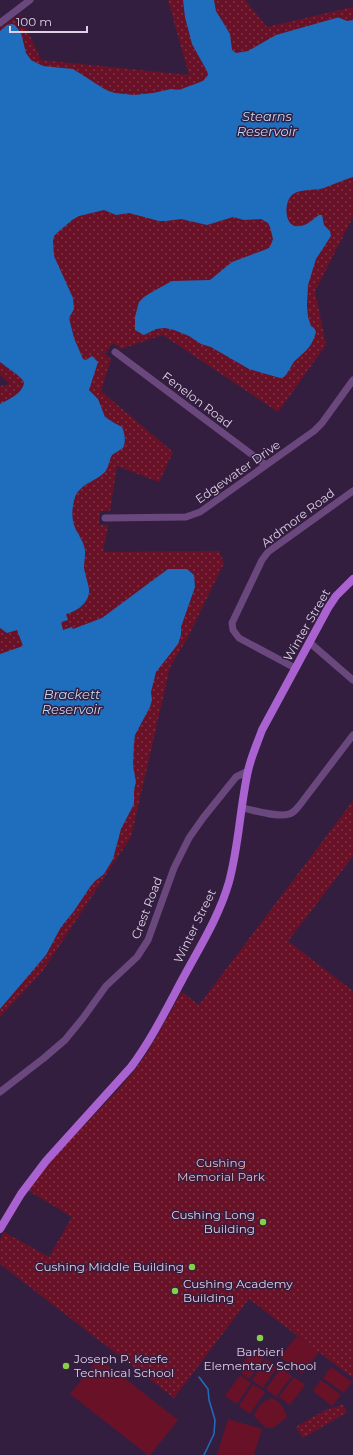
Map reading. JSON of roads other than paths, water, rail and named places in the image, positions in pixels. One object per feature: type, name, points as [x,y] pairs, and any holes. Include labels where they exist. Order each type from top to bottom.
[{"type":"main road","name":"Winter Street","points":[[0,1229],[21,1194],[38,1171],[143,1050],[204,940],[223,900],[231,871],[248,771],[262,730],[332,602],[341,590],[353,579]]},
{"type":"street","points":[[0,23],[30,0]]},
{"type":"street","name":"Fenelon Road","points":[[115,352],[266,465]]},
{"type":"street","name":"Edgewater Drive","points":[[105,518],[186,517],[204,510],[319,427],[352,384]]},
{"type":"street","name":"Ardmore Road","points":[[295,668],[239,638],[233,630],[233,620],[262,560],[268,552],[353,491]]},
{"type":"street","points":[[309,642],[353,680]]},
{"type":"street","points":[[242,808],[280,814],[289,814],[293,812],[353,736]]},
{"type":"street","name":"Crest Road","points":[[0,1092],[65,1040],[78,1026],[106,986],[137,957],[148,940],[174,868],[189,838],[232,781],[238,775],[248,771]]},
{"type":"water","name":"Stearns Reservoir","points":[[183,0],[214,0],[216,11],[230,34],[232,50],[236,53],[248,51],[276,35],[336,18],[347,21],[353,20],[353,177],[324,188],[294,193],[288,200],[286,210],[288,220],[291,224],[300,226],[308,223],[319,215],[322,215],[324,225],[330,231],[331,236],[316,259],[308,285],[308,317],[311,326],[316,332],[314,338],[307,350],[293,363],[284,377],[280,378],[249,369],[211,347],[201,344],[189,336],[174,330],[165,328],[156,329],[144,335],[135,330],[135,317],[139,302],[144,297],[172,281],[210,280],[232,262],[267,249],[270,247],[273,239],[268,223],[261,219],[244,220],[233,217],[207,225],[181,219],[159,221],[129,213],[116,215],[104,210],[79,216],[72,220],[54,236],[54,256],[73,298],[74,309],[69,318],[74,338],[83,359],[86,360],[92,356],[98,362],[89,390],[98,399],[105,417],[122,427],[125,438],[123,448],[112,455],[105,472],[84,486],[75,497],[72,517],[74,526],[84,546],[84,568],[89,586],[89,594],[88,598],[79,608],[66,614],[68,620],[61,622],[63,630],[72,627],[73,629],[102,618],[168,569],[187,569],[194,575],[195,587],[181,627],[181,635],[178,644],[156,672],[151,692],[152,700],[150,707],[135,735],[133,766],[136,782],[134,790],[134,804],[121,829],[113,859],[104,874],[90,887],[61,927],[46,955],[0,1009],[0,654],[23,646],[17,630],[7,633],[0,628],[0,404],[18,393],[23,387],[24,383],[18,375],[0,362],[0,31],[7,25],[15,25],[21,33],[26,53],[31,60],[43,66],[73,69],[106,90],[115,93],[134,95],[171,89],[179,90],[203,81],[208,75],[192,44],[185,17]]},
{"type":"waterway","points":[[199,1377],[208,1389],[209,1400],[215,1420],[214,1434],[204,1455]]},
{"type":"place","name":"Cushing Long Building","points":[[263,1222]]},
{"type":"place","name":"Cushing Middle Building","points":[[192,1267]]},
{"type":"place","name":"Cushing Academy Building","points":[[175,1291]]},
{"type":"place","name":"Barbieri Elementary School","points":[[260,1338]]},
{"type":"place","name":"Joseph P. Keefe Technical School","points":[[66,1366]]},
{"type":"water label","name":"Brackett Reservoir","points":[[72,702]]},
{"type":"park label","name":"Cushing Memorial Park","points":[[221,1170]]}]
